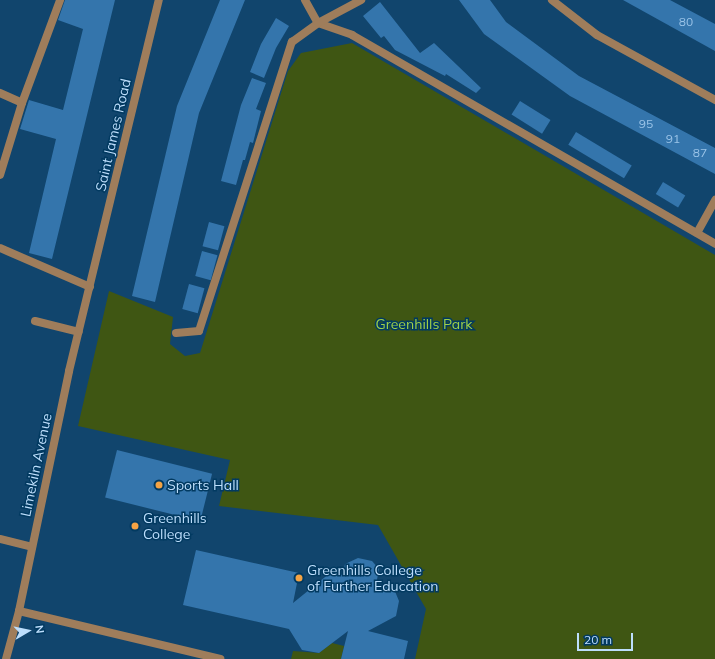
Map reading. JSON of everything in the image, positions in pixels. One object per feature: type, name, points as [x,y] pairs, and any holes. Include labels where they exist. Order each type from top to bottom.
[{"type":"street","points":[[0,175],[22,104],[60,0]]},
{"type":"street","name":"Saint James Road","points":[[93,276],[159,0]]},
{"type":"street","points":[[305,0],[318,24],[352,35],[715,244]]},
{"type":"street","points":[[176,333],[199,331],[292,42],[318,24],[361,0]]},
{"type":"street","points":[[552,0],[597,35],[715,100]]},
{"type":"street","points":[[0,92],[22,104]]},
{"type":"street","points":[[697,233],[715,200]]},
{"type":"street","points":[[0,248],[90,287]]},
{"type":"street","name":"Limekiln Avenue","points":[[6,659],[19,611],[79,332],[93,276]]},
{"type":"street","points":[[35,321],[79,332]]},
{"type":"street","points":[[0,539],[32,547]]},
{"type":"street","points":[[19,611],[220,659]]},
{"type":"green space","name":"Greenhills Park","points":[[352,43],[715,255],[715,659],[415,659],[426,609],[378,525],[219,506],[230,460],[78,426],[109,291],[173,317],[170,344],[185,356],[200,353],[288,71],[301,53]]},
{"type":"green space","points":[[332,643],[344,646],[341,659],[291,659],[293,651],[319,653]]},
{"type":"building","points":[[65,0],[115,0],[52,259],[29,253],[56,139],[20,129],[29,100],[63,110],[83,29],[58,20]]},
{"type":"building","points":[[220,0],[245,0],[199,113],[155,302],[132,296],[177,106]]},
{"type":"building","points":[[459,0],[490,0],[506,22],[579,76],[715,148],[715,174],[570,96],[484,34]]},
{"type":"building","points":[[623,0],[670,0],[715,24],[715,51]]},
{"type":"building","points":[[380,2],[420,53],[434,43],[481,88],[476,93],[446,74],[445,76],[395,50],[384,36],[381,38],[363,16]]},
{"type":"building","points":[[276,18],[289,26],[276,48],[264,78],[250,72],[261,44]]},
{"type":"building","points":[[252,78],[266,83],[256,109],[261,111],[253,143],[250,142],[236,185],[221,181],[241,105]]},
{"type":"building","points":[[520,101],[551,120],[542,134],[512,115]]},
{"type":"building","points":[[576,132],[632,165],[624,178],[568,145]]},
{"type":"building","points":[[663,182],[685,195],[678,207],[656,194]]},
{"type":"building","points":[[209,222],[224,226],[218,250],[203,246]]},
{"type":"building","points":[[202,251],[217,255],[211,280],[195,276]]},
{"type":"building","points":[[189,284],[204,288],[198,313],[182,309]]},
{"type":"building","name":"Sports Hall","points":[[117,450],[212,474],[200,521],[105,498]]},
{"type":"building","points":[[196,550],[299,573],[293,603],[330,573],[343,575],[345,564],[358,558],[372,561],[379,569],[376,585],[394,589],[399,601],[396,616],[368,631],[408,641],[404,659],[341,659],[348,631],[319,653],[302,650],[289,629],[183,605]]},
{"type":"place","name":"Sports Hall","points":[[159,485]]},
{"type":"place","name":"Greenhills College","points":[[135,526]]},
{"type":"place","name":"Greenhills College of Further Education","points":[[299,578]]}]
